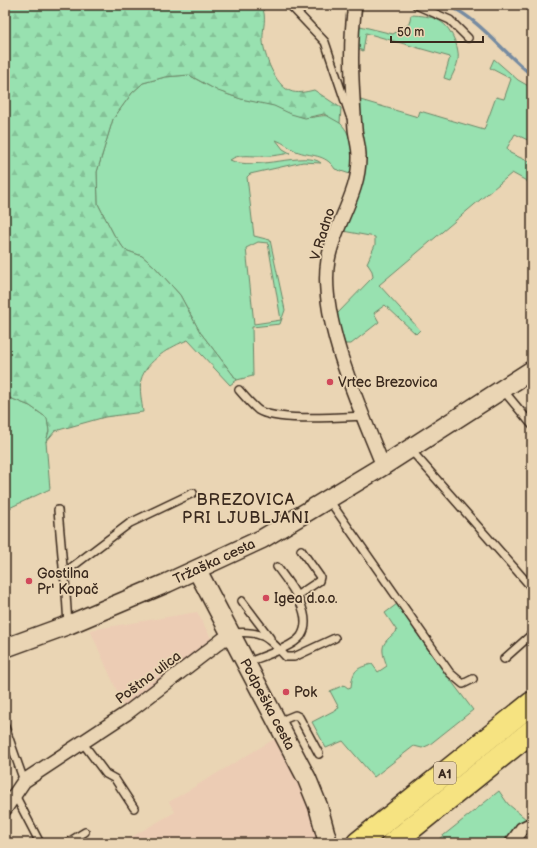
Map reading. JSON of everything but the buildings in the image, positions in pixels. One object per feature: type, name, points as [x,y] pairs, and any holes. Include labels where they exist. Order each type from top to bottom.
[{"type":"highway","name":"A1","points":[[358,843],[532,703]]},
{"type":"highway","name":"A1","points":[[393,843],[532,731]]},
{"type":"main road","name":"Tržaška cesta","points":[[5,648],[68,625],[197,570],[262,539],[383,466],[532,370]]},
{"type":"main road","name":"Podpeška cesta","points":[[197,570],[292,748],[318,806],[328,843]]},
{"type":"street","name":"V Radno","points":[[355,5],[351,49],[355,131],[359,156],[358,172],[328,260],[326,282],[328,312],[351,384],[383,466]]},
{"type":"street","name":"Poštna ulica","points":[[5,809],[14,793],[24,781],[127,713],[230,634]]},
{"type":"street","points":[[512,843],[522,829],[532,824]]},
{"type":"lane","points":[[290,5],[325,42],[355,131]]},
{"type":"lane","points":[[416,5],[450,20],[468,38]]},
{"type":"lane","points":[[239,390],[259,410],[268,414],[297,417],[364,416]]},
{"type":"lane","points":[[503,390],[532,425]]},
{"type":"lane","points":[[410,448],[532,588]]},
{"type":"lane","points":[[64,578],[68,570],[130,523],[193,493]]},
{"type":"lane","points":[[329,499],[450,672],[463,684],[473,679]]},
{"type":"lane","points":[[58,510],[68,625]]},
{"type":"lane","points":[[298,595],[319,581],[320,577],[301,550]]},
{"type":"lane","points":[[246,663],[279,649],[300,637],[303,631],[304,617],[298,595],[278,567]]},
{"type":"lane","points":[[242,601],[286,657],[294,657],[335,638]]},
{"type":"lane","points":[[230,634],[254,633],[272,640]]},
{"type":"lane","points":[[504,659],[532,634]]},
{"type":"lane","points":[[278,722],[295,715],[299,717],[319,754]]},
{"type":"lane","points":[[5,727],[24,781]]},
{"type":"lane","points":[[82,742],[106,774],[115,779],[134,808]]},
{"type":"lane","points":[[14,793],[40,843]]},
{"type":"lane","points":[[67,843],[85,832]]},
{"type":"shaded area","points":[[197,612],[212,640],[125,709],[90,630]]},
{"type":"shaded area","points":[[276,738],[307,801],[321,843],[121,843],[175,812],[169,802]]},
{"type":"green space","points":[[5,5],[261,5],[264,14],[264,47],[271,69],[280,83],[285,88],[293,92],[314,90],[341,108],[340,123],[324,114],[305,118],[291,114],[274,106],[241,99],[218,91],[189,75],[165,77],[143,83],[132,93],[113,119],[97,172],[98,204],[114,235],[125,250],[142,256],[154,266],[180,295],[200,332],[237,380],[230,385],[188,340],[174,346],[160,355],[144,373],[140,388],[143,412],[105,417],[55,431],[46,442],[49,431],[47,418],[30,406],[5,396]]},
{"type":"green space","points":[[411,15],[431,17],[442,22],[450,32],[457,46],[458,57],[456,67],[450,80],[444,78],[450,57],[366,33],[363,51],[355,47],[356,25],[393,34],[409,24]]},
{"type":"green space","points":[[494,59],[518,80],[532,88],[532,142],[515,134],[507,148],[510,153],[532,163],[532,184],[512,173],[379,285],[420,330],[416,334],[385,305],[374,313],[379,322],[351,344],[345,344],[335,316],[373,277],[372,271],[367,263],[375,245],[375,237],[343,231],[354,201],[357,99],[418,117],[420,111],[484,130],[496,97],[504,99],[511,79],[490,68]]},
{"type":"green space","points":[[189,75],[228,95],[271,105],[292,114],[308,118],[322,116],[330,117],[335,119],[345,128],[351,140],[353,175],[335,169],[327,160],[296,151],[276,140],[283,149],[290,153],[270,156],[240,156],[230,160],[252,164],[304,159],[314,160],[321,163],[303,162],[250,174],[247,177],[254,236],[270,240],[285,310],[280,324],[252,327],[253,376],[237,380],[200,332],[180,295],[154,266],[142,256],[125,250],[114,235],[98,204],[97,172],[113,119],[132,93],[143,83],[165,77]],"holes":[[[258,242],[268,243],[281,320],[254,324],[246,248]]]},
{"type":"green space","points":[[5,396],[30,406],[47,418],[49,431],[46,442],[50,489],[5,510]]},
{"type":"green space","points":[[397,604],[431,654],[473,710],[429,745],[422,748],[414,746],[374,777],[343,741],[326,748],[312,722],[339,708],[330,691],[344,685],[348,688],[351,687],[354,673],[356,671],[362,667],[372,664],[378,672],[387,666],[383,654],[383,646],[397,631],[385,613]]},
{"type":"green space","points":[[499,791],[508,804],[526,819],[508,843],[434,843]]},
{"type":"waterway","points":[[448,5],[482,28],[532,75]]},
{"type":"place","name":"Vrtec Brezovica","points":[[330,382]]},
{"type":"place","name":"Gostilna Pr' Kopač","points":[[29,581]]},
{"type":"place","name":"Igea d.o.o.","points":[[266,598]]},
{"type":"place","name":"Pok","points":[[286,692]]},
{"type":"district","name":"BREZOVICA PRI LJUBLJANI","points":[[246,508]]}]
